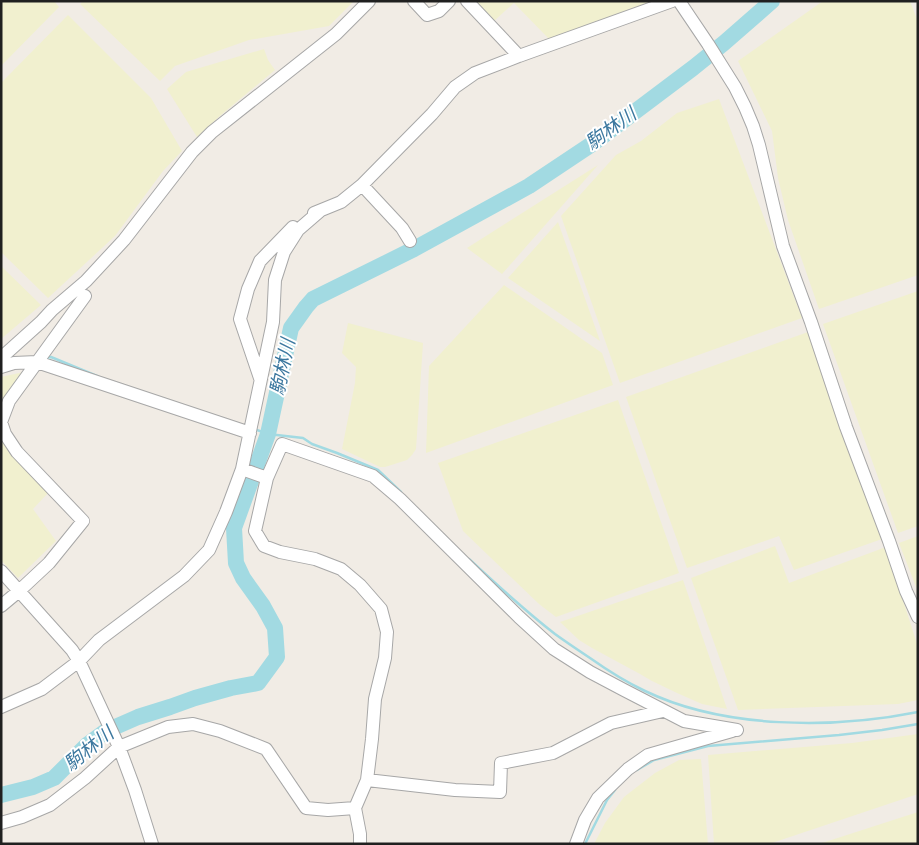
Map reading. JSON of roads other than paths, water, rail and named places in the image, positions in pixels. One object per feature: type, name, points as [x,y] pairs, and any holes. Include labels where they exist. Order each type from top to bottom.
[{"type":"street","points":[[1,358],[86,281],[124,240],[192,152],[212,132],[336,34],[369,1]]},
{"type":"street","points":[[414,1],[428,15],[439,11],[449,1]]},
{"type":"street","points":[[467,1],[519,56]]},
{"type":"street","points":[[260,378],[240,318],[248,289],[260,261],[302,218],[341,202],[362,185],[432,114],[455,87],[475,73],[672,1]]},
{"type":"street","points":[[679,1],[735,87],[753,126],[782,246],[811,322],[846,427],[906,591],[918,618]]},
{"type":"street","points":[[362,185],[402,228],[410,241]]},
{"type":"street","points":[[1,707],[42,689],[79,661],[99,640],[184,576],[209,550],[242,469],[273,322],[275,280],[284,252],[298,230],[320,211]]},
{"type":"street","points":[[1,606],[49,563],[83,521],[17,452],[5,434],[1,422],[9,401],[85,296]]},
{"type":"street","points":[[41,322],[50,332],[51,343]]},
{"type":"street","points":[[1,366],[14,363],[37,362],[250,433]]},
{"type":"street","points":[[360,844],[360,834],[354,808],[367,780],[375,699],[385,658],[387,632],[381,609],[360,585],[341,569],[264,546],[255,531],[268,478],[282,444],[373,476],[400,499],[554,649],[599,676],[684,721],[737,730],[648,755],[628,769],[598,798],[585,820],[576,844]]},
{"type":"street","points":[[242,469],[268,478]]},
{"type":"street","points":[[1,571],[72,650],[79,661],[117,744],[135,790],[152,844]]},
{"type":"street","points":[[367,780],[455,790],[500,792],[501,763],[553,753],[611,723],[663,711]]},
{"type":"street","points":[[1,823],[22,817],[50,805],[85,778],[117,744],[168,727],[193,724],[220,731],[266,749],[306,808],[328,810],[354,808]]},
{"type":"waterway","name":"駒林川","points":[[1,795],[33,787],[54,778],[87,745],[106,731],[138,717],[195,698],[258,683],[277,657],[275,628],[263,606],[243,578],[236,563],[234,528],[268,434],[291,328],[313,299],[414,249],[529,186],[592,144],[693,68],[772,1]]},
{"type":"waterway","points":[[46,358],[51,357],[97,376]]},
{"type":"waterway","points":[[254,429],[268,434],[303,438],[312,444],[378,470],[401,492]]},
{"type":"waterway","points":[[469,559],[522,607],[563,640],[624,680],[676,704],[709,713],[779,722],[851,721],[885,718],[918,712]]},
{"type":"waterway","points":[[637,770],[654,760],[708,746],[839,735],[918,724]]},
{"type":"waterway","points":[[585,844],[607,800],[615,790]]}]
